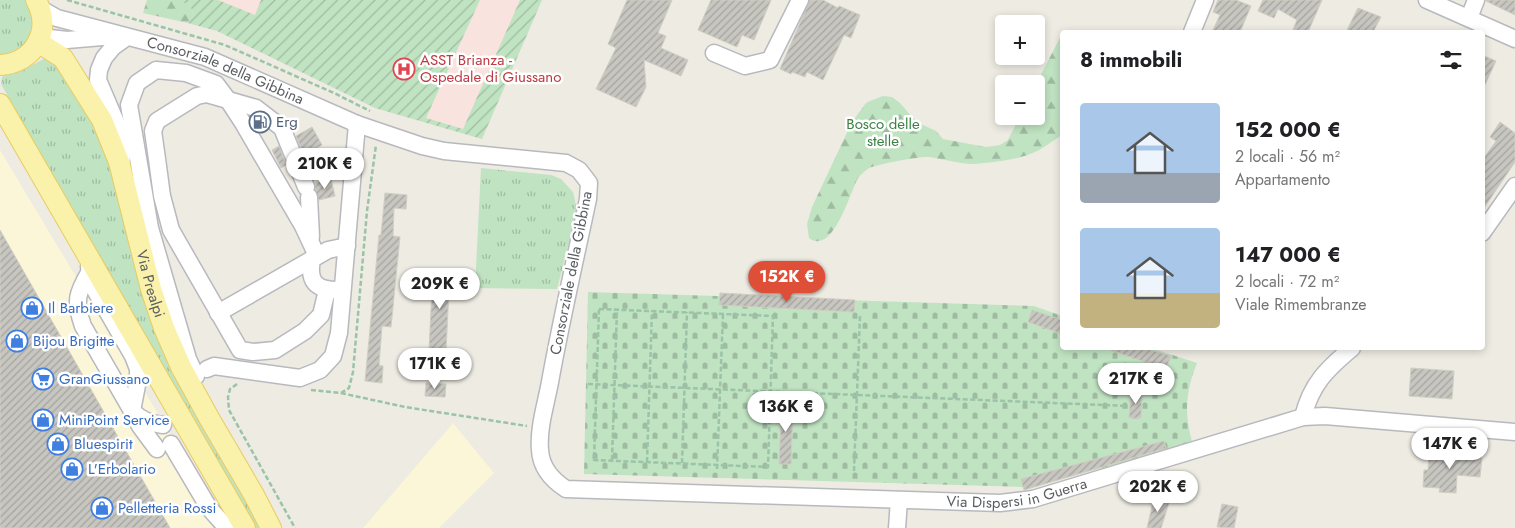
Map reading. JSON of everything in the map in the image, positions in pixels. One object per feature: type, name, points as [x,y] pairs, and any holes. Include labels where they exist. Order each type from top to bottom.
[{"type":"main road","points":[[0,65],[13,64],[23,59],[32,51],[43,28],[38,5]]},
{"type":"main road","name":"Via Prealpi","points":[[39,39],[63,58],[80,82],[102,120],[121,171],[151,289],[164,328],[186,376],[271,528]]},
{"type":"main road","points":[[0,104],[245,528]]},
{"type":"street","points":[[714,53],[745,66],[770,60],[800,0]]},
{"type":"street","points":[[1193,30],[1205,0]]},
{"type":"street","points":[[1428,0],[1515,39]]},
{"type":"street","points":[[1469,18],[1476,0]]},
{"type":"street","name":"Consorziale della Gibbina","points":[[38,5],[57,18],[205,57],[377,132],[444,151],[566,163],[579,170],[589,183],[588,199],[554,358],[541,428],[540,451],[545,467],[553,480],[566,489],[899,500]]},
{"type":"street","points":[[39,39],[67,40],[123,36]]},
{"type":"street","points":[[121,171],[123,142],[121,134],[98,80],[99,70],[104,58],[123,36]]},
{"type":"street","points":[[238,468],[234,445],[206,396],[188,359],[150,228],[129,104],[137,83],[156,70],[186,72],[216,84],[228,100],[280,187],[313,253]]},
{"type":"street","points":[[335,290],[316,285],[310,272],[313,253],[307,192],[282,128],[256,108],[207,94],[197,96],[157,121],[153,131],[162,196],[171,230],[240,350],[253,352],[275,350],[305,331],[321,315],[335,290],[346,246],[357,124]]},
{"type":"street","points":[[1485,229],[1515,186]]},
{"type":"street","points":[[218,313],[313,253],[346,246]]},
{"type":"street","points":[[86,250],[95,290],[133,356],[138,369],[138,380],[132,410]]},
{"type":"street","points":[[90,271],[78,297],[77,311],[83,326],[140,426],[164,446]]},
{"type":"street","points":[[208,369],[214,366],[300,378],[320,370],[333,356],[339,333],[335,290]]},
{"type":"street","points":[[1303,417],[1307,399],[1321,376],[1350,350]]},
{"type":"street","points":[[132,410],[144,420],[176,427],[206,479],[214,490],[231,504]]},
{"type":"street","name":"Via Dispersi in Guerra","points":[[899,500],[1000,503],[1033,499],[1303,417],[1326,416],[1515,432]]},
{"type":"street","points":[[163,424],[158,433],[164,446],[209,508],[227,528]]},
{"type":"street","points":[[897,528],[899,500]]},
{"type":"path","points":[[67,0],[225,44],[376,114],[378,120],[377,132],[367,211],[353,372],[349,388],[341,393]]},
{"type":"path","points":[[599,309],[617,310],[773,316],[768,467],[718,467],[594,460],[599,309]]},
{"type":"path","points":[[612,461],[617,310]]},
{"type":"path","points":[[647,462],[652,311]]},
{"type":"path","points":[[682,464],[688,312]]},
{"type":"path","points":[[718,467],[723,314]]},
{"type":"path","points":[[854,471],[860,316]]},
{"type":"path","points":[[238,383],[230,389],[228,398],[230,410],[295,528]]},
{"type":"path","points":[[588,384],[1128,406]]},
{"type":"path","points":[[308,390],[341,393],[406,407],[541,428]]},
{"type":"shaded area","name":"ASST Brianza - Ospedale di Giussano","points":[[147,0],[542,0],[482,139],[375,108],[217,31],[143,13]]},
{"type":"shaded area","name":"GranGiussano","points":[[0,150],[175,442],[167,447],[213,528],[0,528]]},
{"type":"shaded area","points":[[453,423],[494,473],[439,528],[363,528]]},
{"type":"green space","points":[[0,0],[26,0],[32,12],[33,26],[29,39],[19,50],[0,56]]},
{"type":"green space","points":[[147,0],[181,0],[190,5],[194,16],[188,23],[143,13]]},
{"type":"green space","name":"ASST Brianza - Ospedale di Giussano","points":[[181,0],[218,0],[255,15],[261,0],[480,0],[426,118],[463,129],[520,0],[542,0],[482,139],[375,108],[217,31],[188,23],[194,16],[190,5]]},
{"type":"green space","name":"Bosco delle stelle","points":[[1060,38],[1060,136],[1034,152],[1003,161],[968,164],[924,157],[890,162],[869,168],[858,178],[840,220],[833,231],[826,238],[818,241],[809,238],[807,224],[812,207],[852,122],[866,103],[883,96],[892,97],[912,117],[936,131],[943,139],[986,147],[1000,145],[1008,140],[1016,125],[1045,125],[1045,75],[1041,75]]},
{"type":"green space","points":[[45,58],[56,60],[100,133],[175,371],[260,528],[250,528],[1,84],[2,77],[6,74],[22,71]]},
{"type":"green space","points":[[481,168],[551,175],[561,179],[573,192],[577,210],[557,289],[475,288]]},
{"type":"green space","points":[[588,292],[1034,306],[1060,315],[1060,350],[1157,350],[1197,363],[1190,384],[1187,404],[1188,423],[1193,445],[1028,487],[584,474]]},
{"type":"building","points":[[627,0],[672,0],[658,33],[666,36],[661,48],[688,60],[681,76],[644,60],[646,87],[636,107],[596,89],[616,48],[608,44]]},
{"type":"building","points":[[711,0],[771,0],[754,40],[742,35],[737,47],[698,30]]},
{"type":"building","points":[[810,0],[823,0],[838,8],[839,6],[860,15],[851,38],[844,35],[823,80],[807,72],[805,77],[780,69]]},
{"type":"building","points":[[1218,0],[1236,0],[1251,6],[1241,30],[1213,30],[1220,15],[1213,12]]},
{"type":"building","points":[[1263,0],[1322,0],[1309,30],[1293,30],[1297,20],[1278,9],[1274,18],[1258,11]]},
{"type":"building","points":[[1515,0],[1515,15],[1486,1]]},
{"type":"building","points":[[1358,8],[1381,17],[1374,30],[1347,30]]},
{"type":"building","points":[[1485,56],[1496,61],[1485,85]]},
{"type":"building","points":[[1500,122],[1515,133],[1515,162],[1485,207],[1485,157],[1496,141],[1490,137]]},
{"type":"building","points":[[312,127],[322,145],[304,155],[296,136]]},
{"type":"building","points":[[279,146],[286,165],[281,168],[272,150]]},
{"type":"building","points":[[331,179],[335,196],[319,200],[315,190],[315,183]]},
{"type":"building","points":[[385,193],[407,195],[406,209],[394,208],[393,236],[400,237],[391,327],[382,326],[379,365],[383,366],[382,383],[365,381],[379,235],[381,235]]},
{"type":"building","name":"GranGiussano","points":[[0,230],[170,528],[0,528]]},
{"type":"building","points":[[433,269],[450,269],[446,351],[429,350]]},
{"type":"building","points":[[720,293],[855,300],[854,312],[719,305]]},
{"type":"building","points":[[1032,310],[1060,319],[1060,333],[1028,322]]},
{"type":"building","points":[[1110,350],[1151,350],[1171,356],[1166,369]]},
{"type":"building","points":[[1411,368],[1454,371],[1452,399],[1409,396]]},
{"type":"building","points":[[426,383],[446,384],[445,397],[425,396]]},
{"type":"building","points":[[1131,391],[1142,391],[1141,418],[1129,418]]},
{"type":"building","points":[[782,400],[793,401],[791,464],[779,464]]},
{"type":"building","points":[[1164,441],[1166,448],[1024,490],[1021,479]]},
{"type":"building","points":[[1437,451],[1469,453],[1469,457],[1482,458],[1480,477],[1457,475],[1456,493],[1439,492],[1440,488],[1423,487],[1424,470],[1428,470],[1429,453],[1437,454]]},
{"type":"building","points":[[1154,498],[1170,500],[1161,528],[1147,528]]},
{"type":"building","points":[[1222,504],[1238,507],[1234,528],[1217,527]]},
{"type":"place","name":"ASST Brianza - Ospedale di Giussano","points":[[404,69]]},
{"type":"place","name":"Erg","points":[[260,122]]},
{"type":"place","name":"Il Barbiere","points":[[32,308]]},
{"type":"place","name":"Bijou Brigitte","points":[[17,341]]},
{"type":"place","name":"GranGiussano","points":[[43,379]]},
{"type":"place","name":"MiniPoint Service","points":[[43,420]]},
{"type":"place","name":"Bluespirit","points":[[58,444]]},
{"type":"place","name":"L'Erbolario","points":[[72,469]]},
{"type":"place","name":"Pelletteria Rossi","points":[[102,508]]}]
